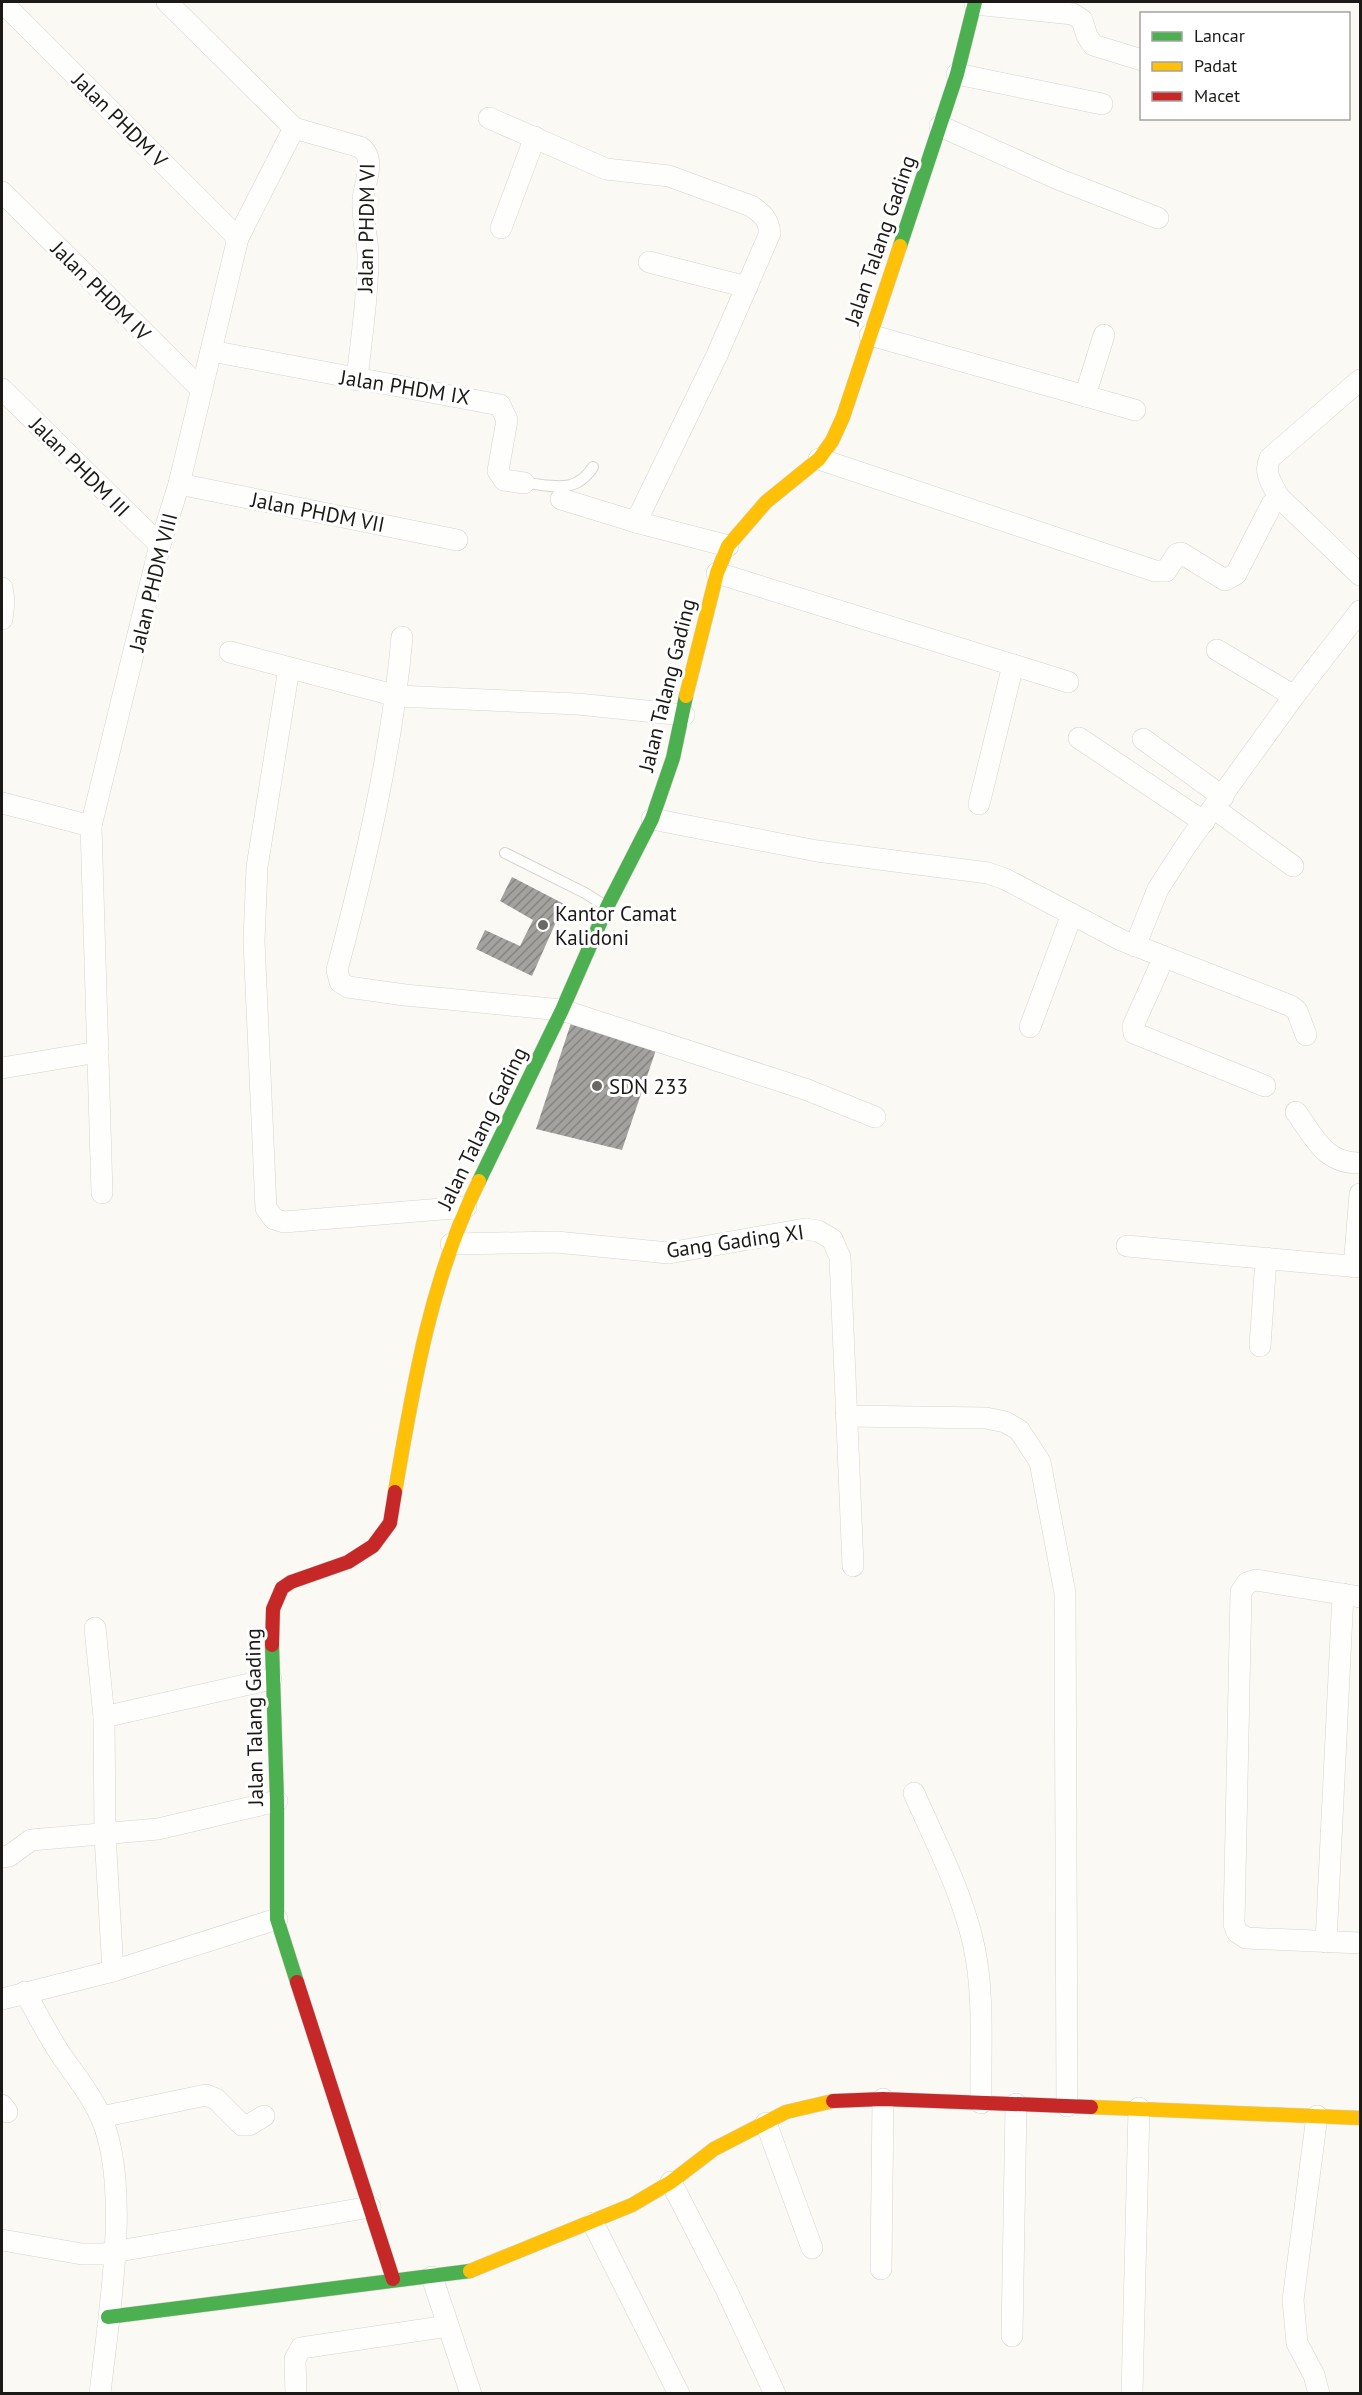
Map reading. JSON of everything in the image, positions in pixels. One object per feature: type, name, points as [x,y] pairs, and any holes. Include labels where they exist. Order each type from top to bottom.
[{"type":"street","name":"Jalan PHDM V","points":[[2,2],[238,238]]},
{"type":"street","name":"Jalan PHDM VI","points":[[167,2],[294,128],[360,147],[368,158],[369,167],[362,203],[368,255],[368,284],[357,380]]},
{"type":"street","points":[[975,3],[1073,14],[1082,20],[1093,45],[1140,59]]},
{"type":"street","name":"Jalan Talang Gading","points":[[393,2279],[277,1920],[277,1801],[271,1679],[273,1609],[282,1588],[291,1582],[372,1549],[385,1534],[390,1523],[423,1343],[451,1244],[466,1207],[562,1010],[607,907],[652,819],[684,715],[694,660],[717,573],[728,546],[766,502],[819,459],[832,441],[843,417],[957,74],[975,3]]},
{"type":"street","points":[[957,74],[1102,104]]},
{"type":"street","points":[[489,118],[606,169],[669,176],[751,206],[766,218],[770,233],[747,287],[636,522]]},
{"type":"street","points":[[940,126],[1058,179],[1158,218]]},
{"type":"street","name":"Jalan PHDM VIII","points":[[102,1193],[91,826],[160,545],[179,484],[238,238],[294,128]]},
{"type":"street","points":[[501,228],[535,137]]},
{"type":"street","name":"Jalan PHDM IV","points":[[2,192],[201,390]]},
{"type":"street","points":[[649,262],[747,287]]},
{"type":"street","points":[[870,335],[1135,410]]},
{"type":"street","points":[[1085,396],[1104,335]]},
{"type":"street","name":"Jalan PHDM IX","points":[[211,351],[500,405],[507,420],[498,471],[504,480],[524,483]]},
{"type":"street","points":[[1360,380],[1270,458],[1267,470],[1279,497],[1360,575]]},
{"type":"street","name":"Jalan PHDM III","points":[[2,388],[160,545]]},
{"type":"street","points":[[819,459],[1155,571],[1166,571],[1177,554],[1182,553],[1225,580],[1236,574],[1272,504],[1279,497]]},
{"type":"street","name":"Jalan PHDM VII","points":[[179,484],[457,540]]},
{"type":"street","points":[[561,499],[636,522],[728,546]]},
{"type":"street","points":[[717,573],[1068,682]]},
{"type":"street","points":[[2,588],[4,601],[2,619]]},
{"type":"street","points":[[1136,945],[1158,889],[1294,696],[1360,611]]},
{"type":"street","points":[[402,637],[397,696],[375,819],[337,970],[338,979],[348,987],[405,995],[562,1010],[805,1089],[875,1117]]},
{"type":"street","points":[[1217,650],[1294,696]]},
{"type":"street","points":[[230,652],[397,696],[567,703],[684,715]]},
{"type":"street","points":[[979,804],[1013,665]]},
{"type":"street","points":[[288,668],[256,878],[254,941],[266,1208],[274,1220],[284,1222],[466,1207]]},
{"type":"street","points":[[1079,738],[1214,809],[1293,866]]},
{"type":"street","points":[[1143,739],[1214,809]]},
{"type":"street","points":[[2,803],[91,826]]},
{"type":"street","points":[[652,819],[817,851],[988,873],[1005,879],[1136,945],[1291,1006],[1297,1011],[1306,1035]]},
{"type":"street","points":[[1030,1027],[1072,914]]},
{"type":"street","points":[[1164,957],[1133,1026],[1134,1033],[1265,1086]]},
{"type":"street","points":[[2,1068],[98,1052]]},
{"type":"street","points":[[1296,1112],[1319,1147],[1330,1157],[1348,1164],[1360,1163]]},
{"type":"street","points":[[1126,1246],[1357,1267],[1360,1194]]},
{"type":"street","name":"Gang Gading XI","points":[[451,1244],[556,1242],[669,1253],[806,1229],[826,1234],[832,1239],[840,1257],[853,1566]]},
{"type":"street","points":[[1260,1346],[1266,1258]]},
{"type":"street","points":[[846,1416],[986,1418],[1005,1422],[1019,1430],[1040,1462],[1065,1593],[1067,2106]]},
{"type":"street","points":[[1326,1942],[1352,1596],[1256,1580],[1246,1583],[1241,1592],[1235,1929],[1246,1938],[1326,1942],[1360,1943]]},
{"type":"street","points":[[95,1628],[104,1717],[105,1835],[112,1971]]},
{"type":"street","points":[[104,1717],[271,1679]]},
{"type":"street","points":[[914,1792],[963,1907],[973,1943],[978,1981],[981,2103]]},
{"type":"street","points":[[2,1857],[9,1856],[31,1840],[158,1829],[277,1801]]},
{"type":"street","points":[[2,2000],[28,1998],[277,1920]]},
{"type":"street","points":[[28,1998],[101,2117],[116,2186],[114,2250],[100,2394]]},
{"type":"street","points":[[101,2117],[206,2095],[216,2099],[242,2125],[249,2125],[264,2116]]},
{"type":"street","points":[[881,2269],[883,2099]]},
{"type":"street","points":[[108,2317],[475,2270],[632,2205],[671,2181],[714,2149],[786,2112],[822,2102],[883,2099],[1360,2118]]},
{"type":"street","points":[[1012,2336],[1016,2104]]},
{"type":"street","points":[[1132,2394],[1139,2108]]},
{"type":"street","points":[[1317,2116],[1293,2300],[1297,2343],[1314,2375],[1319,2394]]},
{"type":"street","points":[[765,2122],[812,2248]]},
{"type":"street","points":[[671,2181],[726,2289],[775,2394]]},
{"type":"street","points":[[2,2240],[82,2254],[102,2254],[114,2250],[370,2207]]},
{"type":"street","points":[[593,2223],[679,2394]]},
{"type":"street","points":[[432,2277],[471,2394]]},
{"type":"street","points":[[296,2394],[295,2359],[301,2348],[448,2326]]},
{"type":"lane","points":[[524,483],[574,486],[584,481],[593,467]]},
{"type":"lane","points":[[506,854],[585,893],[607,907]]},
{"type":"building","name":"Kantor Camat Kalidoni","points":[[512,877],[564,904],[532,976],[476,949],[485,930],[520,946],[533,920],[500,901]]},
{"type":"building","name":"SDN 233","points":[[572,1020],[658,1044],[622,1150],[536,1129]]},
{"type":"traffic: fast","points":[[900,246],[957,74],[975,2]]},
{"type":"traffic: fast","points":[[479,1181],[562,1010],[607,907],[652,819],[673,758],[686,696]]},
{"type":"traffic: fast","points":[[272,1645],[277,1801],[277,1919],[297,1982]]},
{"type":"traffic: fast","points":[[108,2317],[470,2271]]},
{"type":"traffic: slow","points":[[686,696],[717,573],[728,546],[766,502],[819,459],[832,441],[843,417],[900,246]]},
{"type":"traffic: slow","points":[[395,1492],[417,1373],[436,1294],[462,1218],[479,1181]]},
{"type":"traffic: slow","points":[[470,2271],[632,2205],[671,2182],[714,2149],[786,2112],[833,2101]]},
{"type":"traffic: slow","points":[[1091,2107],[1360,2118]]},
{"type":"traffic: jam","points":[[272,1645],[273,1609],[282,1588],[291,1582],[348,1562],[373,1546],[390,1523],[395,1492]]},
{"type":"traffic: jam","points":[[297,1982],[393,2279]]},
{"type":"traffic: jam","points":[[833,2101],[883,2099],[1091,2107]]},
{"type":"place","name":"Kantor Camat Kalidoni","points":[[543,925]]},
{"type":"place","name":"SDN 233","points":[[597,1086]]}]
